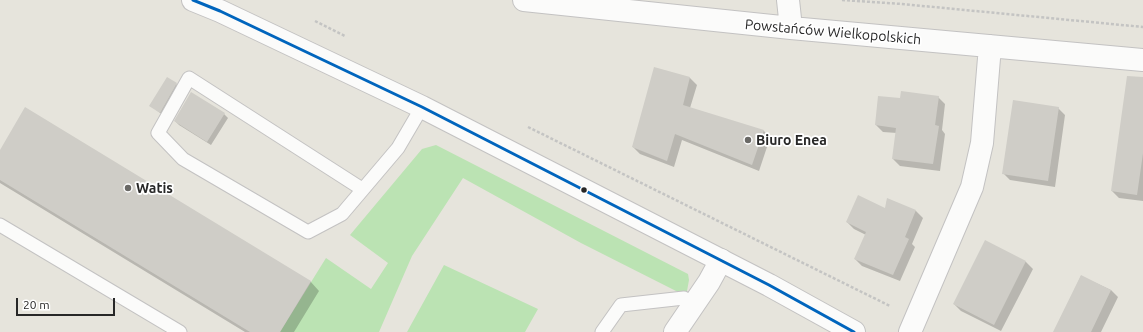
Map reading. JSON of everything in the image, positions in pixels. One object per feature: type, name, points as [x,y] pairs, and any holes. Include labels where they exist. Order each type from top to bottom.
[{"type":"street","points":[[193,0],[223,5],[721,260],[854,332]]},
{"type":"street","name":"Powstańców Wielkopolskich","points":[[524,0],[791,28],[1143,60]]},
{"type":"street","points":[[788,0],[791,28]]},
{"type":"street","points":[[913,325],[972,187],[982,144],[990,46]]},
{"type":"street","points":[[675,332],[709,282],[721,260]]},
{"type":"lane","points":[[362,189],[189,78],[158,134],[183,159],[308,232],[342,214],[398,148],[422,107]]},
{"type":"lane","points":[[0,225],[180,332]]},
{"type":"lane","points":[[602,332],[621,305],[684,298],[694,305]]},
{"type":"path","points":[[842,0],[1143,26]]},
{"type":"path","points":[[315,21],[350,39]]},
{"type":"path","points":[[526,126],[913,325]]},
{"type":"green space","points":[[436,145],[688,274],[689,280],[687,291],[680,293],[581,243],[463,178],[412,256],[379,332],[280,332],[326,258],[371,289],[388,263],[350,235],[422,149]]},
{"type":"green space","points":[[444,265],[538,309],[525,332],[407,332]]},
{"type":"building","points":[[654,67],[690,77],[683,105],[764,130],[752,165],[675,134],[667,161],[632,147]]},
{"type":"building","points":[[1127,76],[1143,77],[1143,153],[1137,195],[1111,191]]},
{"type":"building","points":[[167,77],[177,83],[160,113],[149,106]]},
{"type":"building","points":[[901,91],[939,96],[935,125],[939,126],[933,164],[892,159],[896,128],[875,125],[878,96],[900,98]]},
{"type":"building","points":[[191,92],[225,113],[207,142],[174,121]]},
{"type":"building","points":[[1013,100],[1059,107],[1048,181],[1002,174]]},
{"type":"building","points":[[25,107],[311,281],[280,332],[250,332],[0,180],[0,150]]},
{"type":"building","points":[[858,195],[885,208],[887,198],[916,210],[905,237],[909,239],[893,275],[854,259],[866,232],[846,222]]},
{"type":"building","points":[[985,240],[1026,261],[994,325],[953,304]]},
{"type":"building","points":[[1081,275],[1111,290],[1091,332],[1053,332]]},
{"type":"transit line","points":[[193,0],[220,11],[422,107],[769,285],[854,332]]},
{"type":"place","name":"Biuro Enea","points":[[748,140]]},
{"type":"place","name":"Watis","points":[[128,188]]}]
